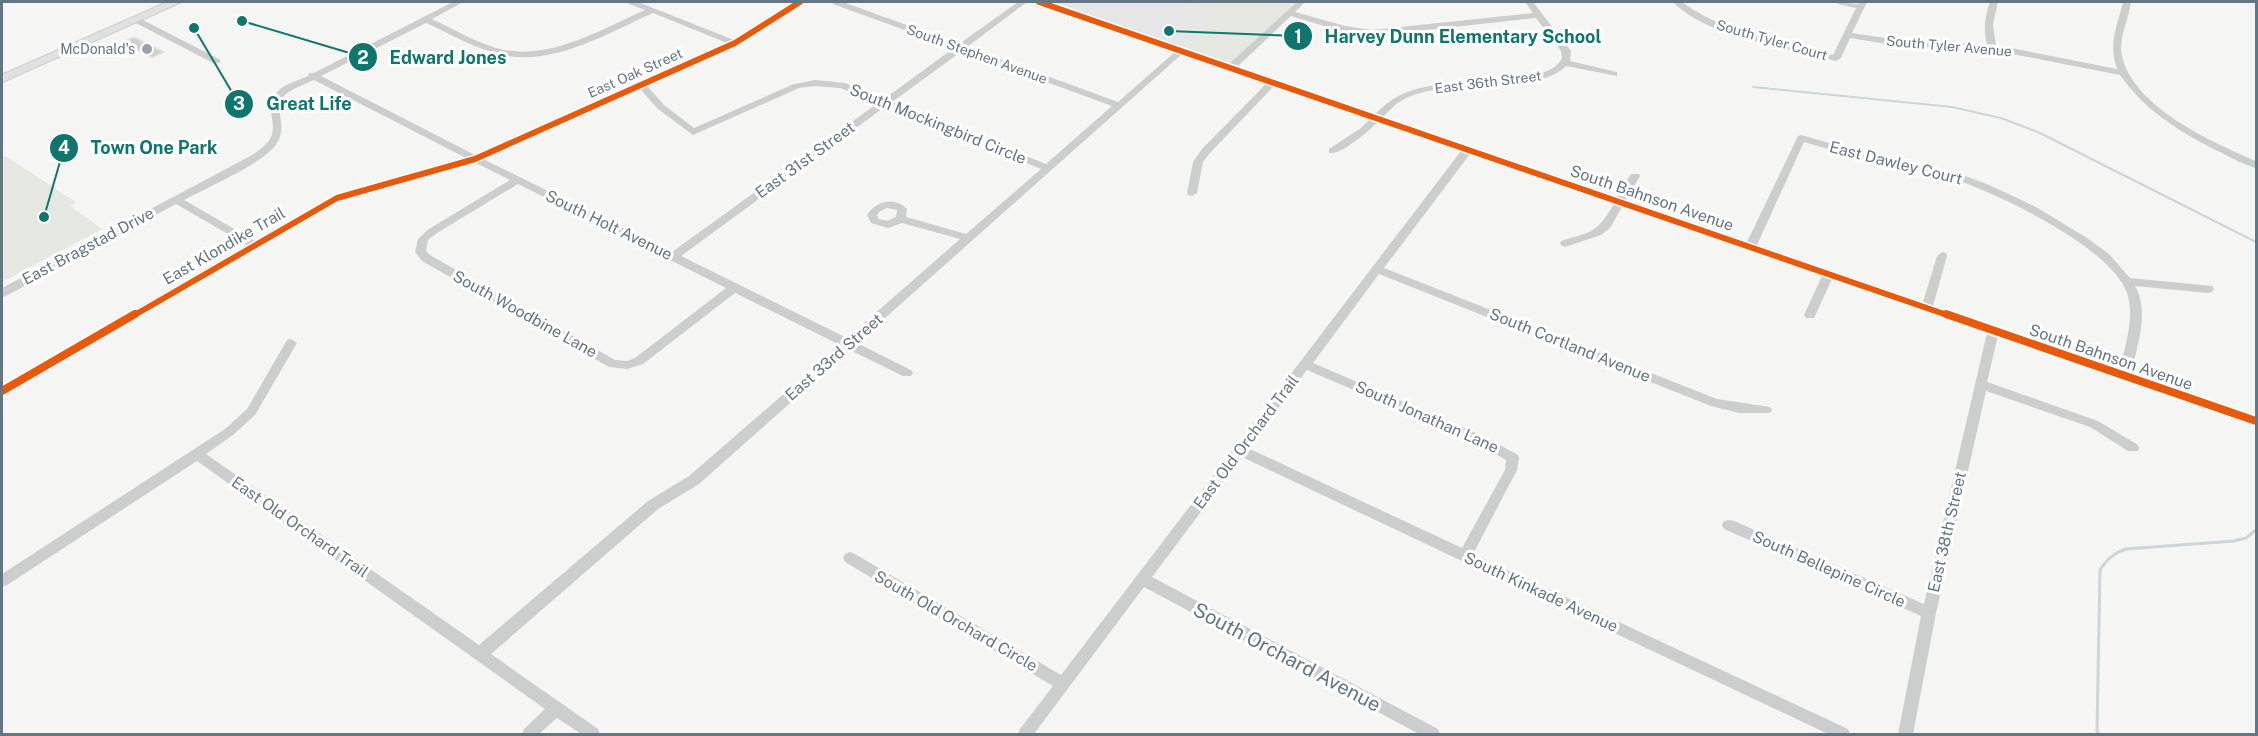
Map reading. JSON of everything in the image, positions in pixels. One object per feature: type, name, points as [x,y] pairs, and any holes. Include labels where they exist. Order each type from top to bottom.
[{"type":"main road","points":[[2,79],[176,2]]},
{"type":"street","points":[[312,75],[459,2]]},
{"type":"street","points":[[632,2],[735,43]]},
{"type":"street","name":"East Oak Street","points":[[475,159],[735,43],[800,2]]},
{"type":"street","name":"South Stephen Avenue","points":[[836,2],[1118,105]]},
{"type":"street","name":"East 31st Street","points":[[674,256],[1023,2]]},
{"type":"street","name":"South Bahnson Avenue","points":[[1039,2],[2256,421]]},
{"type":"street","points":[[1232,68],[1301,2]]},
{"type":"street","points":[[1529,2],[1537,15],[1563,44],[1568,56],[1565,63],[1614,74]]},
{"type":"street","name":"South Tyler Court","points":[[1677,2],[1695,15],[1715,25],[1836,58],[1847,35]]},
{"type":"street","points":[[1841,2],[1862,4],[1847,35]]},
{"type":"street","points":[[1992,47],[1988,33],[1988,20],[1994,2]]},
{"type":"street","points":[[2127,2],[2116,52],[2122,73],[2144,98],[2179,127],[2212,146],[2256,165]]},
{"type":"street","points":[[425,19],[506,54],[538,55],[559,50],[653,10]]},
{"type":"street","points":[[1289,13],[1344,29],[1372,33],[1537,15]]},
{"type":"street","points":[[135,19],[216,61]]},
{"type":"street","name":"South Tyler Avenue","points":[[1847,35],[1899,43],[1992,47],[2122,73]]},
{"type":"street","name":"East 33rd Street","points":[[480,654],[621,531],[653,506],[694,480],[1181,51]]},
{"type":"street","name":"East 36th Street","points":[[1333,151],[1351,141],[1394,102],[1420,91],[1531,78],[1551,73],[1565,63]]},
{"type":"street","name":"South Holt Avenue","points":[[312,75],[475,159],[907,373]]},
{"type":"street","name":"East Bragstad Drive","points":[[2,293],[269,148],[279,132],[274,113],[275,100],[280,93],[312,75]]},
{"type":"street","points":[[1192,193],[1198,162],[1206,151],[1273,82]]},
{"type":"street","name":"South Mockingbird Circle","points":[[641,85],[661,107],[693,132],[797,87],[815,83],[842,85],[1047,168]]},
{"type":"street","name":"East Dawley Court","points":[[1751,246],[1801,138],[1877,160],[1942,172],[1985,188],[2087,242],[2104,255],[2128,282],[2135,302],[2136,315],[2124,376]]},
{"type":"street","name":"East Old Orchard Trail","points":[[1029,733],[1063,684],[1468,149]]},
{"type":"street","name":"East Klondike Trail","points":[[2,391],[337,198],[475,159]]},
{"type":"street","points":[[1565,243],[1597,233],[1612,218],[1635,176]]},
{"type":"street","name":"South Woodbine Lane","points":[[518,180],[433,231],[423,239],[420,252],[426,258],[613,364],[621,365],[639,361],[734,288]]},
{"type":"street","points":[[175,199],[254,244]]},
{"type":"street","points":[[902,219],[968,238]]},
{"type":"street","points":[[1927,308],[1942,256]]},
{"type":"street","name":"South Cortland Avenue","points":[[1377,269],[1715,403],[1766,410]]},
{"type":"street","points":[[1810,315],[1829,273]]},
{"type":"street","points":[[2128,282],[2208,289]]},
{"type":"street","name":"East 38th Street","points":[[1905,735],[1929,613],[1993,331]]},
{"type":"street","points":[[2,581],[230,432],[251,412],[291,343]]},
{"type":"street","name":"South Jonathan Lane","points":[[1305,364],[1479,439],[1513,458],[1511,470],[1465,555]]},
{"type":"street","points":[[1980,384],[2094,424],[2133,448]]},
{"type":"street","name":"South Kinkade Avenue","points":[[1240,450],[1843,735]]},
{"type":"street","name":"East Old Orchard Trail","points":[[197,454],[593,735]]},
{"type":"street","name":"South Bellepine Circle","points":[[1729,525],[1929,613]]},
{"type":"street","name":"South Old Orchard Circle","points":[[850,558],[1063,684]]},
{"type":"street","name":"South Orchard Avenue","points":[[1142,579],[1433,735]]},
{"type":"street","points":[[529,735],[556,709]]},
{"type":"shaded area","points":[[1050,2],[1184,2],[1222,14],[1184,48]]},
{"type":"shaded area","points":[[1184,2],[1299,2],[1231,68],[1181,51],[1221,14]]},
{"type":"shaded area","points":[[5,156],[76,202],[70,206],[102,229],[2,282],[2,158]]},
{"type":"building","name":"McDonald's","points":[[134,37],[164,52],[152,58],[122,42]]},
{"type":"waterway","points":[[1753,87],[1952,107],[2001,118],[2040,133],[2256,242]]},
{"type":"waterway","points":[[2099,734],[2097,731],[2100,570],[2103,566],[2114,555],[2126,549],[2234,541],[2246,538],[2256,530]]},
{"type":"cycle path","points":[[2,391],[337,198],[475,159],[735,43],[800,2]]},
{"type":"cycle path","points":[[1039,2],[2256,421]]},
{"type":"place","name":"Edward Jones","points":[[242,21]]},
{"type":"place","name":"Great Life","points":[[194,28]]},
{"type":"place","name":"Harvey Dunn Elementary School","points":[[1169,31]]},
{"type":"place","name":"McDonald's","points":[[147,49]]},
{"type":"place","name":"Town One Park","points":[[44,217]]}]
